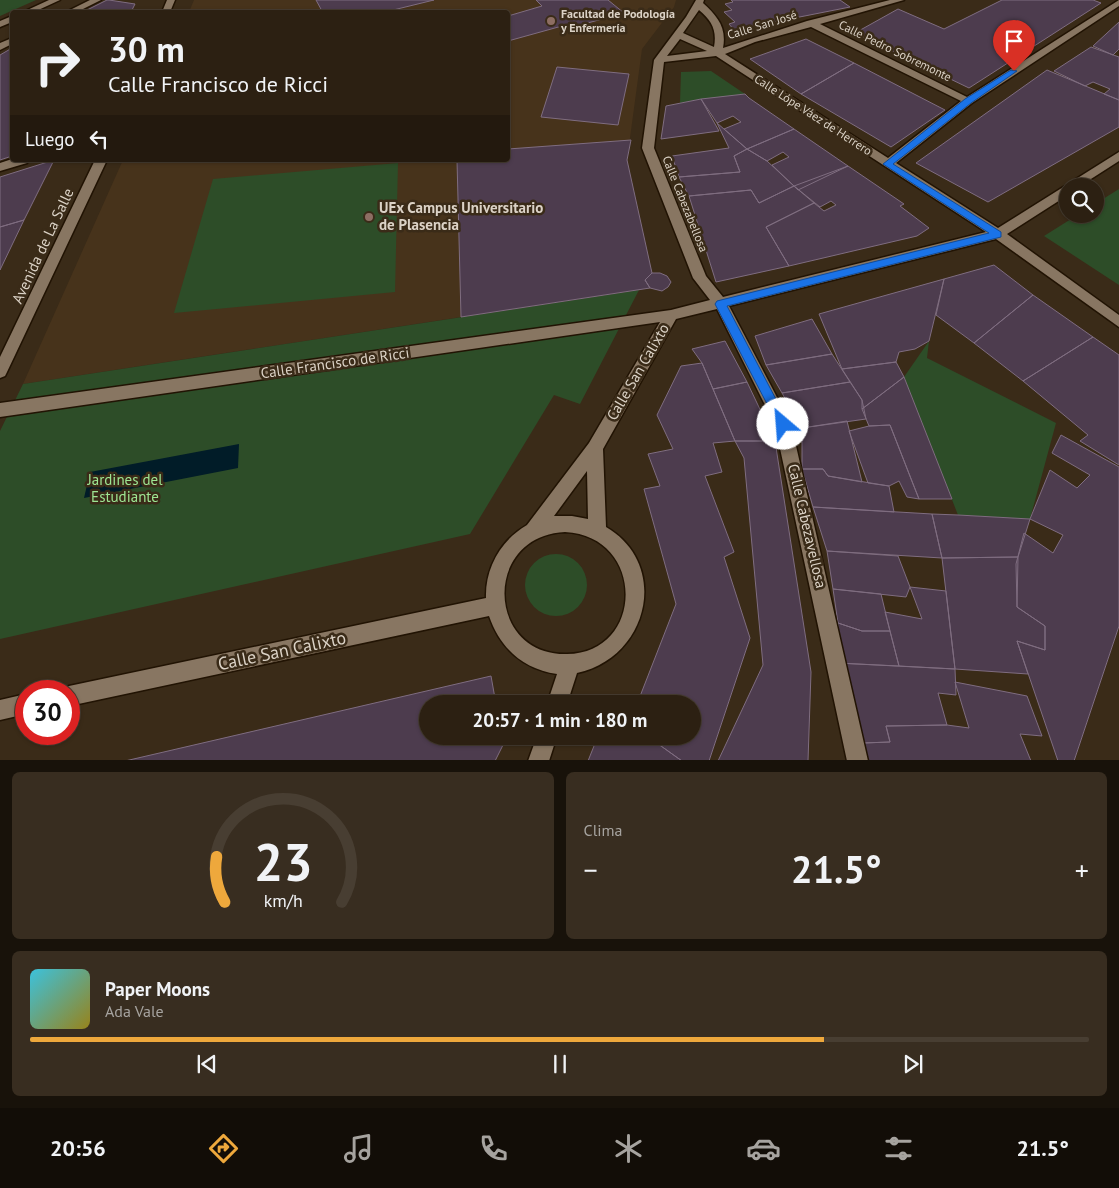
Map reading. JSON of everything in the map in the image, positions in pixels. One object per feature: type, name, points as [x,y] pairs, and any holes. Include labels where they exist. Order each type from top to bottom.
[{"type":"street","points":[[33,10],[56,0]]},
{"type":"street","points":[[75,10],[97,0]]},
{"type":"street","name":"Calle San José","points":[[659,60],[718,52],[752,40],[882,2],[900,0]]},
{"type":"street","points":[[699,2],[718,24],[722,35],[718,52]]},
{"type":"street","name":"Calle Cabezabellosa","points":[[699,2],[698,22],[676,34],[659,60],[648,148],[700,278],[721,304]]},
{"type":"street","points":[[888,164],[968,101],[1119,2]]},
{"type":"street","points":[[698,22],[716,36],[718,52]]},
{"type":"street","name":"Calle Pedro Sobremonte","points":[[810,24],[968,101]]},
{"type":"street","name":"Calle Lópe Váez de Herrero","points":[[676,34],[718,52],[998,234],[1119,322]]},
{"type":"street","points":[[1085,178],[1119,156]]},
{"type":"street","points":[[0,167],[16,162]]},
{"type":"street","name":"Avenida de La Salle","points":[[0,372],[100,162]]},
{"type":"street","points":[[721,304],[998,234],[1059,195]]},
{"type":"street","name":"Calle San Calixto","points":[[534,529],[595,448],[671,316],[721,304]]},
{"type":"street","name":"Calle Cabezavellosa","points":[[721,304],[783,424],[858,760]]},
{"type":"street","name":"Calle Francisco de Ricci","points":[[0,410],[671,316]]},
{"type":"street","points":[[595,448],[597,530]]},
{"type":"street","points":[[563,523],[577,523],[597,530],[615,543],[628,561],[634,582],[634,605],[627,627],[613,646],[594,659],[570,665],[550,664],[530,656],[514,642],[502,625],[495,605],[495,582],[503,560],[516,542],[534,529],[563,523]]},
{"type":"street","name":"Calle San Calixto","points":[[80,694],[495,605]]},
{"type":"street","points":[[560,695],[570,665]]},
{"type":"street","points":[[0,710],[15,707]]},
{"type":"street","points":[[538,760],[543,745]]},
{"type":"shaded area","name":"UEx Campus Universitario de Plasencia","points":[[194,0],[676,0],[674,7],[642,49],[627,160],[652,273],[647,286],[650,288],[23,384],[122,162],[510,162],[510,10],[190,10]]},
{"type":"green space","points":[[0,0],[36,0],[10,10],[0,16]]},
{"type":"green space","points":[[711,71],[745,94],[680,103],[681,72]]},
{"type":"green space","points":[[398,163],[395,292],[174,313],[213,179]]},
{"type":"green space","points":[[1119,189],[1119,285],[1044,236],[1065,223],[1104,223],[1104,198]]},
{"type":"green space","name":"Jardines del Estudiante","points":[[639,290],[580,404],[554,395],[470,534],[0,639],[0,431],[23,384]]},
{"type":"green space","points":[[929,341],[927,358],[1056,423],[1030,519],[958,515],[904,377]]},
{"type":"green space","points":[[556,554],[568,557],[578,563],[584,573],[587,585],[584,597],[578,607],[568,613],[556,616],[544,613],[534,607],[528,597],[525,585],[528,573],[534,563],[544,557]]},
{"type":"water","points":[[239,444],[238,468],[84,498],[90,472]]},
{"type":"building","points":[[107,0],[135,4],[132,10],[87,10]]},
{"type":"building","points":[[316,0],[434,0],[393,10],[321,10]]},
{"type":"building","name":"Facultad de Podología y Enfermería","points":[[536,0],[608,0],[624,13],[566,29],[562,26],[510,40],[510,15],[542,6]]},
{"type":"building","points":[[731,0],[840,0],[850,7],[734,30],[729,24],[735,22],[724,12],[732,10],[725,4],[733,2]]},
{"type":"building","points":[[1002,0],[1093,0],[1101,3],[969,88],[855,33],[898,9],[944,29]]},
{"type":"building","points":[[1119,22],[1119,49],[1113,55],[1093,46]]},
{"type":"building","points":[[806,39],[854,63],[801,94],[750,59]]},
{"type":"building","points":[[1091,47],[1119,57],[1119,100],[1104,94],[1110,89],[1093,82],[1085,86],[1054,71]]},
{"type":"building","points":[[10,49],[10,157],[0,160],[0,55]]},
{"type":"building","points":[[854,63],[945,110],[891,147],[801,94]]},
{"type":"building","points":[[557,67],[629,74],[618,125],[541,117]]},
{"type":"building","points":[[1047,70],[1119,100],[1119,127],[988,202],[916,163]]},
{"type":"building","points":[[745,94],[794,129],[747,149],[724,129],[741,122],[733,116],[717,123],[701,99]]},
{"type":"building","points":[[701,99],[719,131],[661,139],[666,106]]},
{"type":"building","points":[[717,123],[747,149],[734,156],[740,172],[679,177],[672,156],[729,148]]},
{"type":"building","points":[[794,129],[848,166],[798,190],[772,165],[789,157],[783,152],[767,161],[747,149]]},
{"type":"building","points":[[631,140],[627,160],[652,273],[645,280],[650,288],[461,317],[457,162],[510,162],[510,149]]},
{"type":"building","points":[[747,149],[767,161],[794,186],[759,203],[751,190],[689,196],[679,177],[740,172],[734,156]]},
{"type":"building","points":[[53,162],[24,220],[0,227],[0,177]]},
{"type":"building","points":[[848,166],[904,204],[900,206],[929,228],[917,236],[789,266],[766,227],[814,203],[824,211],[836,205],[831,201],[820,207],[794,186]]},
{"type":"building","points":[[794,186],[814,203],[766,227],[789,266],[716,282],[689,196],[751,190],[759,203]]},
{"type":"building","points":[[24,220],[0,270],[0,227]]},
{"type":"building","points":[[994,265],[1033,295],[974,343],[936,315],[944,279]]},
{"type":"building","points":[[652,273],[660,273],[667,276],[671,282],[668,287],[662,291],[650,288],[645,280]]},
{"type":"building","points":[[944,279],[929,341],[915,349],[899,352],[896,362],[842,369],[819,314]]},
{"type":"building","points":[[1033,295],[1093,337],[1023,381],[974,343]]},
{"type":"building","points":[[812,319],[832,354],[766,365],[755,336]]},
{"type":"building","points":[[1093,337],[1119,355],[1119,465],[1080,441],[1088,435],[1023,381]]},
{"type":"building","points":[[725,341],[747,382],[713,389],[702,363],[692,349]]},
{"type":"building","points":[[832,354],[850,382],[782,393],[766,365]]},
{"type":"building","points":[[896,362],[904,377],[862,409],[862,400],[842,369]]},
{"type":"building","points":[[702,363],[735,441],[713,443],[722,472],[705,476],[734,552],[724,557],[750,638],[709,760],[681,760],[660,745],[701,745],[701,695],[641,695],[676,604],[644,489],[660,486],[648,454],[673,449],[657,415],[681,366]]},
{"type":"building","points":[[904,377],[952,499],[919,499],[890,425],[869,426],[862,409]]},
{"type":"building","points":[[747,382],[775,441],[735,441],[713,389]]},
{"type":"building","points":[[850,382],[862,400],[866,419],[802,428],[782,393]]},
{"type":"building","points":[[847,421],[862,482],[828,476],[823,469],[802,469],[802,428]]},
{"type":"building","points":[[890,425],[919,499],[907,497],[899,481],[889,486],[868,483],[849,431],[869,426]]},
{"type":"building","points":[[1061,435],[1119,467],[1119,626],[1074,760],[1058,760],[1017,641],[1045,650],[1045,626],[1017,607],[1016,564],[1024,533],[1053,553],[1063,535],[1030,519],[1050,470],[1077,488],[1090,475],[1052,453]]},
{"type":"building","points":[[735,441],[775,441],[811,672],[808,760],[718,760],[763,665],[744,458]]},
{"type":"building","points":[[802,469],[823,469],[828,476],[889,486],[894,512],[813,507]]},
{"type":"building","points":[[813,507],[932,514],[942,558],[827,551]]},
{"type":"building","points":[[932,514],[1030,519],[1018,557],[942,558]]},
{"type":"building","points":[[827,551],[898,556],[910,587],[906,597],[833,589]]},
{"type":"building","points":[[1018,557],[1017,607],[1045,626],[1045,650],[1017,641],[1028,674],[955,669],[942,558]]},
{"type":"building","points":[[910,587],[946,591],[955,669],[899,666],[885,612],[922,619]]},
{"type":"building","points":[[833,589],[881,594],[890,631],[862,631],[838,623]]},
{"type":"building","points":[[838,623],[862,631],[890,631],[899,666],[837,663]]},
{"type":"building","points":[[837,663],[955,669],[956,695],[938,693],[947,725],[886,726],[890,742],[863,743]]},
{"type":"building","points":[[491,676],[494,695],[419,695],[419,745],[503,745],[496,760],[129,760]]},
{"type":"building","points":[[955,682],[1027,696],[1042,736],[1020,734],[1031,760],[867,760],[863,743],[890,742],[886,726],[947,725],[969,728]]},
{"type":"building","points":[[594,745],[660,745],[681,760],[588,760]]},
{"type":"place","name":"Facultad de Podología y Enfermería","points":[[551,21]]},
{"type":"place","name":"UEx Campus Universitario de Plasencia","points":[[369,217]]},
{"type":"route","points":[[783,424],[721,304],[998,234],[888,164],[968,101],[1014,71]]}]
